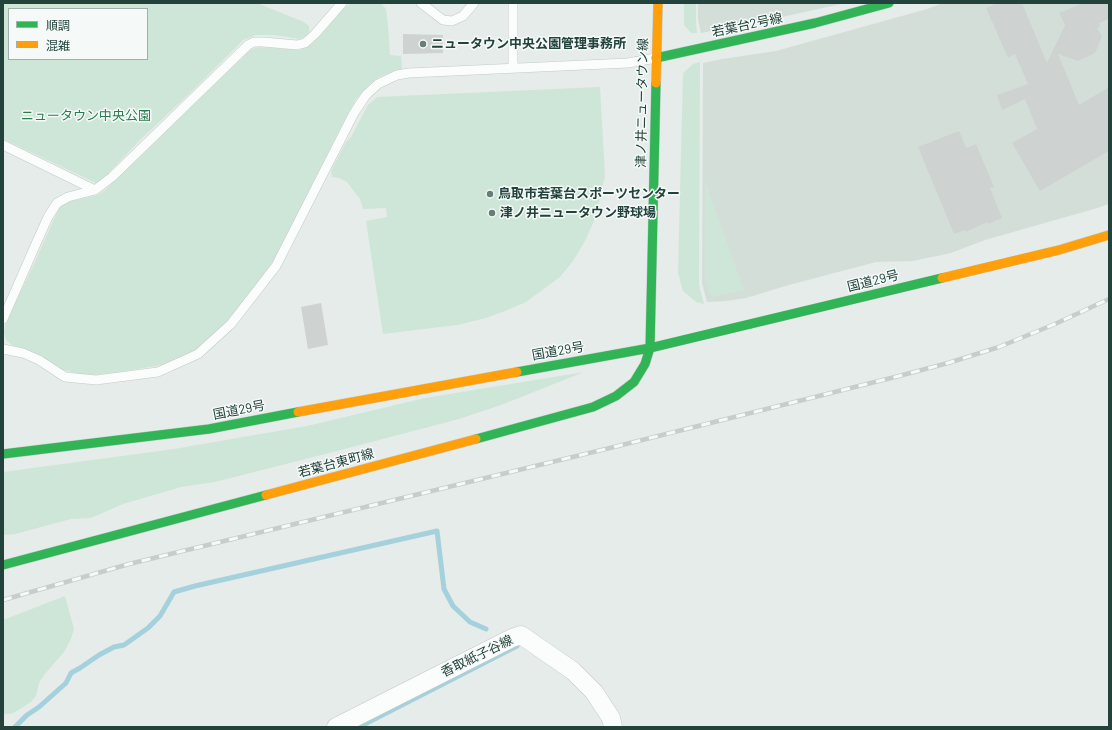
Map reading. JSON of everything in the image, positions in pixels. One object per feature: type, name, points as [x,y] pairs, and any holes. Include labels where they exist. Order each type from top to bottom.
[{"type":"main road","name":"津ノ井ニュータウン線","points":[[650,348],[658,3]]},
{"type":"main road","name":"若葉台2号線","points":[[656,58],[815,23],[889,3]]},
{"type":"main road","name":"国道29号","points":[[3,454],[209,429],[397,393],[650,348],[1059,250],[1109,235]]},
{"type":"main road","name":"若葉台東町線","points":[[3,565],[593,407],[616,396],[634,382],[645,364],[650,348]]},
{"type":"street","name":"香取紙子谷線","points":[[336,727],[512,638],[521,635],[573,671],[594,692],[611,718],[613,727]]},
{"type":"lane","points":[[3,319],[48,217],[57,203],[68,197],[95,190],[112,177],[248,45],[254,42],[297,45],[305,43],[315,34],[342,3]]},
{"type":"lane","points":[[421,3],[443,20],[452,21],[463,16],[474,3]]},
{"type":"lane","points":[[513,3],[513,68]]},
{"type":"lane","points":[[3,349],[23,353],[39,360],[65,377],[96,380],[158,372],[198,354],[231,324],[276,266],[354,113],[366,95],[378,84],[397,75],[409,73],[628,63],[656,58]]},
{"type":"lane","points":[[3,145],[95,190]]},
{"type":"shaded area","points":[[698,3],[846,3],[701,33],[698,20]]},
{"type":"shaded area","points":[[943,3],[1109,3],[1109,204],[985,240],[951,253],[913,261],[876,262],[746,298],[707,302],[702,283],[703,63],[776,51],[927,9]]},
{"type":"green space","name":"ニュータウン中央公園","points":[[3,3],[257,3],[304,22],[309,26],[309,34],[300,39],[275,35],[256,35],[243,40],[140,140],[102,180],[96,183],[3,139]]},
{"type":"green space","points":[[351,3],[381,3],[386,9],[390,55],[401,56],[402,69],[379,77],[356,99],[273,262],[238,309],[218,331],[197,351],[180,359],[162,365],[93,375],[63,370],[14,347],[6,340],[4,332],[6,322],[60,206],[68,202],[97,195],[103,192],[250,50],[258,47],[300,50],[312,44],[341,11]]},
{"type":"green space","points":[[684,3],[696,3],[697,33],[691,33],[684,25]]},
{"type":"green space","points":[[700,62],[699,285],[704,304],[696,302],[683,291],[678,273],[683,73],[693,64]]},
{"type":"green space","name":"津ノ井ニュータウン野球場","points":[[600,87],[605,176],[595,219],[585,241],[573,261],[560,277],[526,302],[486,318],[457,325],[383,334],[366,221],[387,217],[386,208],[363,209],[360,199],[347,182],[339,178],[332,177],[331,171],[368,105],[377,97]]},
{"type":"green space","points":[[705,181],[744,290],[711,297],[705,279]]},
{"type":"green space","points":[[584,372],[501,405],[459,419],[215,482],[181,487],[123,504],[91,518],[71,519],[15,534],[3,535],[3,472],[174,449],[307,426],[425,398]]},
{"type":"green space","points":[[65,596],[74,629],[71,639],[64,652],[44,675],[39,683],[36,696],[31,702],[15,712],[3,714],[3,620]]},
{"type":"building","points":[[997,3],[1022,3],[1047,63],[1065,25],[1059,13],[1083,3],[1109,3],[1109,19],[1099,23],[1100,27],[1097,28],[1102,36],[1095,53],[1078,61],[1058,54],[1079,105],[1109,87],[1109,151],[1040,191],[1012,143],[1037,129],[1025,99],[1002,110],[997,95],[1028,84],[1015,54],[1008,58],[986,8]]},
{"type":"building","name":"ニュータウン中央公園管理事務所","points":[[403,34],[443,35],[443,53],[403,54]]},
{"type":"building","points":[[959,131],[966,148],[976,144],[994,187],[990,188],[1002,218],[988,224],[987,222],[966,232],[965,230],[954,234],[918,147]]},
{"type":"building","points":[[321,303],[328,345],[308,349],[301,307]]},
{"type":"waterway","points":[[15,727],[27,715],[39,707],[66,683],[71,673],[114,647],[124,645],[148,628],[160,616],[174,592],[437,531],[444,589],[453,606],[470,622],[486,629]]},
{"type":"waterway","points":[[359,727],[517,646]]},
{"type":"railway","points":[[3,600],[129,564],[614,447],[948,363],[999,347],[1055,324],[1109,299]]},
{"type":"traffic: fast","points":[[656,58],[815,23],[889,3]]},
{"type":"traffic: fast","points":[[476,439],[593,407],[616,396],[634,382],[645,364],[650,348],[656,83]]},
{"type":"traffic: fast","points":[[517,372],[650,348],[942,278]]},
{"type":"traffic: fast","points":[[3,454],[209,429],[298,412]]},
{"type":"traffic: fast","points":[[3,565],[266,495]]},
{"type":"traffic: slow","points":[[656,83],[658,3]]},
{"type":"traffic: slow","points":[[942,278],[1059,250],[1109,235]]},
{"type":"traffic: slow","points":[[298,412],[517,372]]},
{"type":"traffic: slow","points":[[266,495],[476,439]]},
{"type":"place","name":"ニュータウン中央公園管理事務所","points":[[423,44]]},
{"type":"place","name":"鳥取市若葉台スポーツセンター","points":[[490,194]]},
{"type":"place","name":"津ノ井ニュータウン野球場","points":[[492,213]]}]
